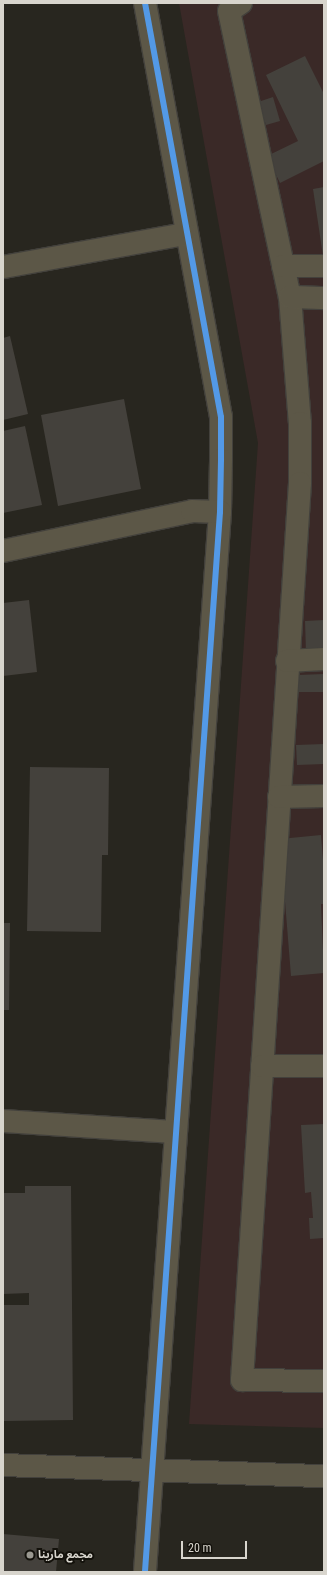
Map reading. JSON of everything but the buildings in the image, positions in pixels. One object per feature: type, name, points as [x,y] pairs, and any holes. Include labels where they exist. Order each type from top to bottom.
[{"type":"street","points":[[145,3],[185,234],[221,417],[220,512],[151,1470],[145,1572]]},
{"type":"street","points":[[241,3],[229,11],[290,297],[300,423],[300,468],[242,1380],[324,1381]]},
{"type":"street","points":[[3,267],[185,234]]},
{"type":"street","points":[[283,266],[324,266]]},
{"type":"street","points":[[290,297],[324,298]]},
{"type":"street","points":[[3,552],[192,512],[220,512]]},
{"type":"street","points":[[287,661],[324,659]]},
{"type":"street","points":[[279,797],[324,796]]},
{"type":"street","points":[[262,1066],[324,1066]]},
{"type":"street","points":[[3,1121],[175,1132]]},
{"type":"street","points":[[3,1465],[324,1476]]},
{"type":"shaded area","points":[[179,3],[324,3],[324,1428],[189,1424],[258,443]]},
{"type":"cycle path","points":[[145,3],[221,417],[220,512],[145,1572]]},
{"type":"place","name":"مجمع مارينا","points":[[30,1555]]}]
